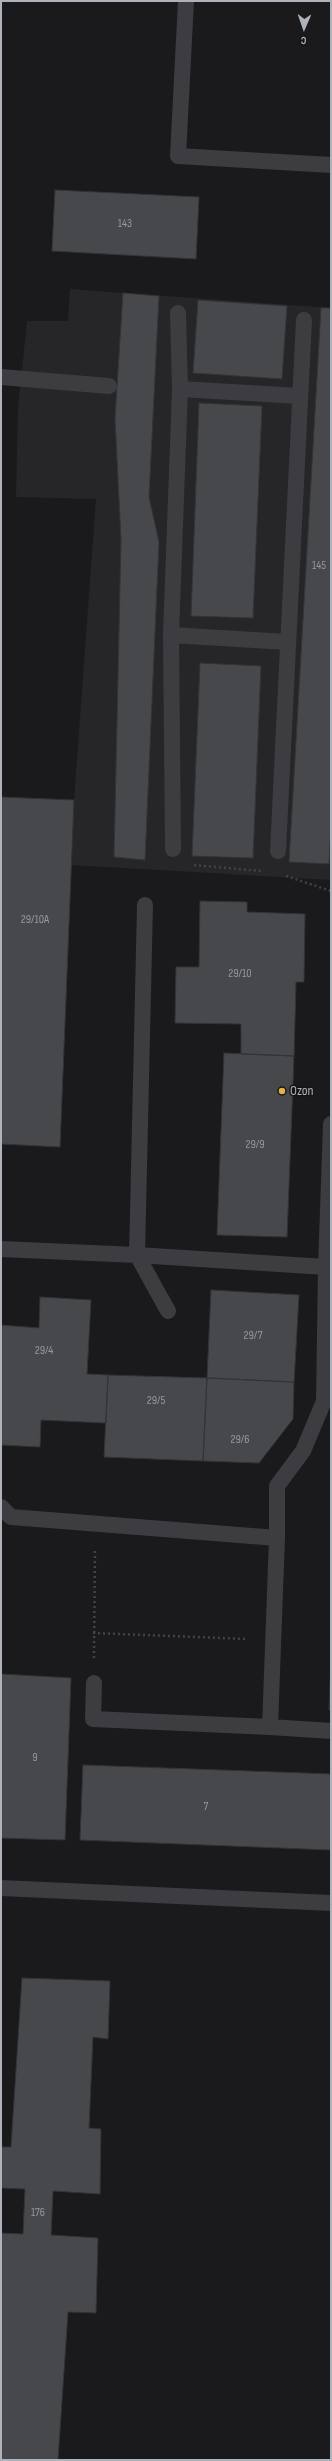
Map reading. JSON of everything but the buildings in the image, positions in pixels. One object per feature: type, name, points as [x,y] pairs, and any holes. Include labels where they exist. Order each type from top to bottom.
[{"type":"lane","points":[[186,1],[178,156],[331,165]]},
{"type":"lane","points":[[173,849],[171,635],[180,388],[178,313]]},
{"type":"lane","points":[[278,851],[287,642],[304,320]]},
{"type":"lane","points":[[1,376],[109,386]]},
{"type":"lane","points":[[180,388],[300,396]]},
{"type":"lane","points":[[171,635],[287,642]]},
{"type":"lane","points":[[145,905],[137,1255],[168,1311]]},
{"type":"lane","points":[[270,1727],[277,1538],[277,1486],[303,1451],[324,1401],[326,1266],[331,1124]]},
{"type":"lane","points":[[1,1249],[326,1266]]},
{"type":"lane","points":[[1,1507],[11,1517],[277,1538]]},
{"type":"lane","points":[[94,1683],[92,1719],[331,1731]]},
{"type":"lane","points":[[1,1888],[331,1903]]},
{"type":"path","points":[[173,849],[177,864],[275,873],[331,891]]},
{"type":"path","points":[[275,873],[278,851]]},
{"type":"path","points":[[96,1524],[94,1632],[273,1640]]},
{"type":"shaded area","points":[[70,289],[331,308],[331,880],[71,865],[74,800],[96,499],[16,497],[18,408],[27,321],[68,321]]},
{"type":"place","name":"Ozon","points":[[282,1091]]}]
